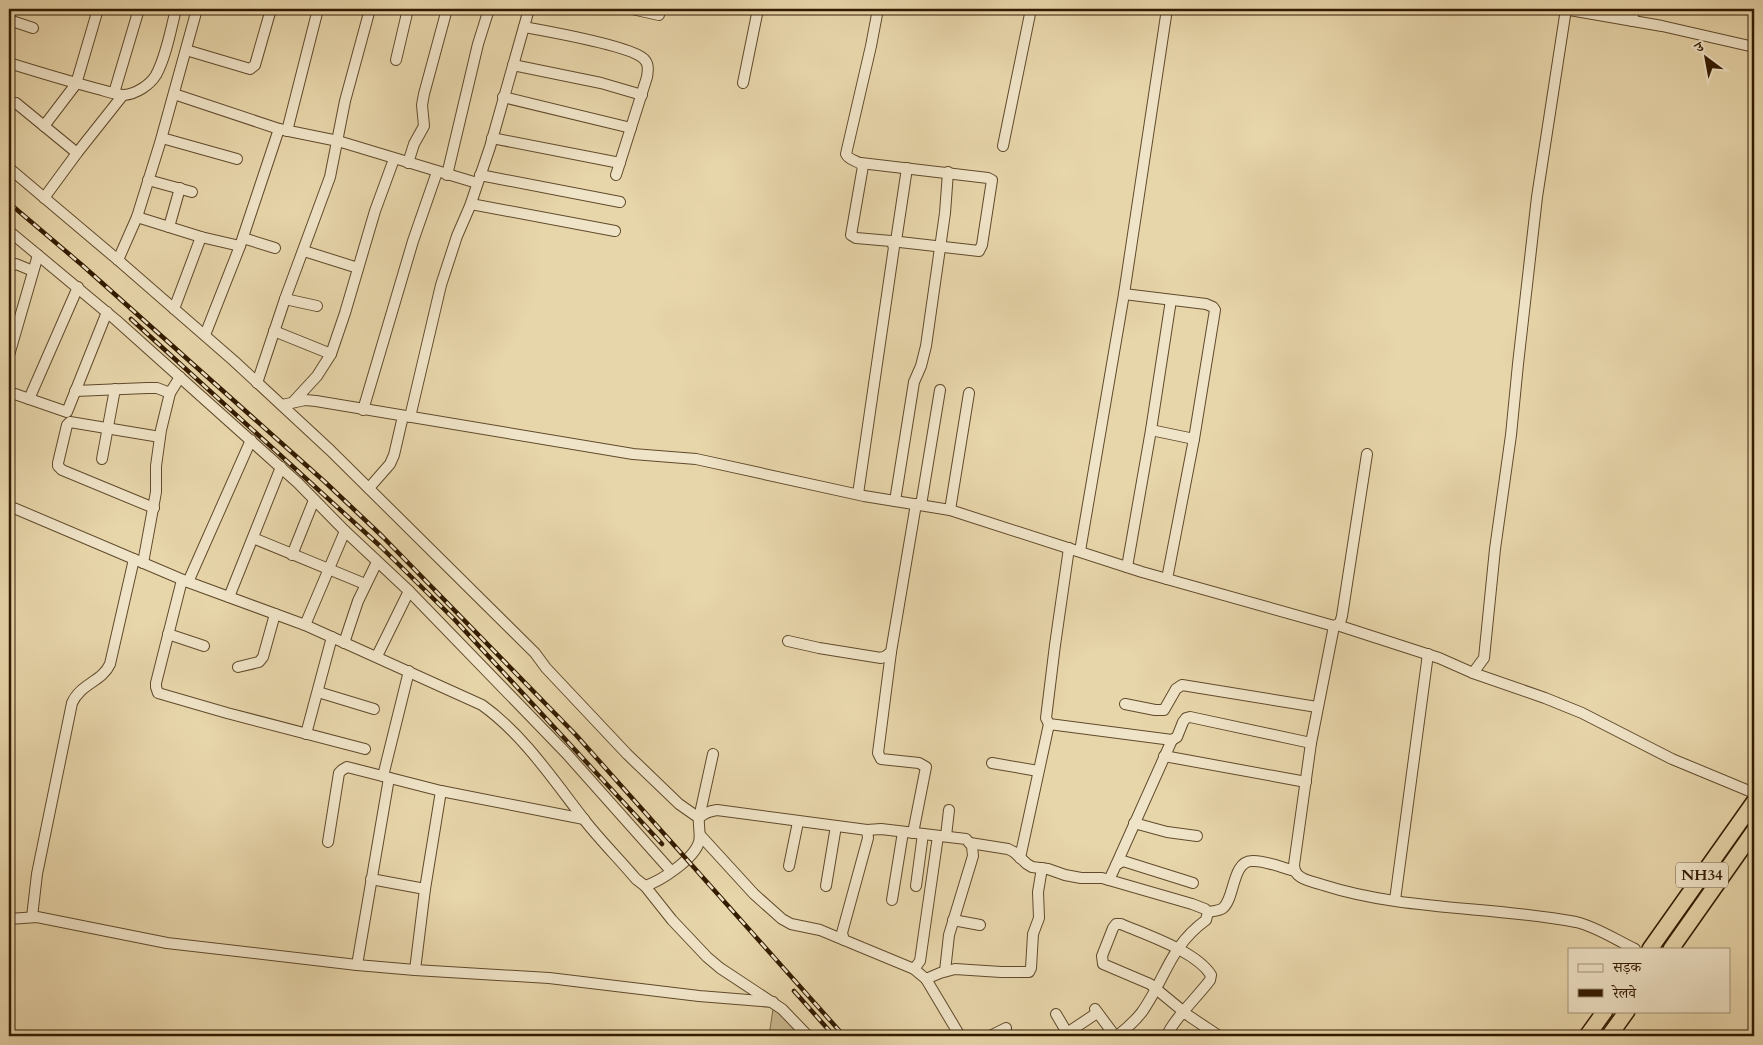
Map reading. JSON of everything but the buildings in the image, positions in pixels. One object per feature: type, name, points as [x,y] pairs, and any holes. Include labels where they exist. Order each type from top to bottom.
[{"type":"highway","name":"NH34","points":[[1651,948],[1754,802]]},
{"type":"highway","name":"NH34","points":[[1672,948],[1754,831]]},
{"type":"highway","points":[[1587,1036],[1604,1012]]},
{"type":"highway","points":[[1609,1036],[1626,1012]]},
{"type":"street","points":[[44,126],[76,84],[98,9]]},
{"type":"street","points":[[44,198],[119,94],[139,9]]},
{"type":"street","points":[[9,63],[76,84],[119,94],[144,87],[156,76],[176,9]]},
{"type":"street","points":[[118,260],[137,217],[162,138],[197,9]]},
{"type":"street","points":[[186,50],[250,69],[255,65],[271,9]]},
{"type":"street","points":[[205,335],[242,242],[283,130],[318,9]]},
{"type":"street","points":[[257,383],[330,177],[345,101],[370,9]]},
{"type":"street","points":[[396,60],[408,9]]},
{"type":"street","points":[[408,163],[414,144],[424,126],[422,105],[424,94],[447,9]]},
{"type":"street","points":[[363,410],[413,241],[442,173],[489,9]]},
{"type":"street","points":[[369,488],[390,464],[394,455],[441,285],[479,179],[529,9]]},
{"type":"street","points":[[632,9],[659,15]]},
{"type":"street","points":[[743,83],[758,9]]},
{"type":"street","points":[[861,163],[863,169],[851,235],[856,238],[975,252],[981,248],[993,184],[991,179],[948,172],[861,163],[849,158],[846,154],[878,9]]},
{"type":"street","points":[[1003,146],[1031,9]]},
{"type":"street","points":[[1020,858],[1049,724],[1046,718],[1055,646],[1124,294],[1167,9]]},
{"type":"street","points":[[1473,673],[1484,658],[1495,549],[1511,435],[1537,197],[1565,9],[1754,47]]},
{"type":"street","points":[[1632,21],[1634,9]]},
{"type":"street","points":[[9,20],[33,28]]},
{"type":"street","points":[[524,27],[621,48],[637,53],[646,61],[648,65],[647,77],[616,175]]},
{"type":"street","points":[[513,65],[601,83],[642,95]]},
{"type":"street","points":[[174,94],[283,130],[338,141],[442,173],[620,202]]},
{"type":"street","points":[[503,97],[632,128]]},
{"type":"street","points":[[16,103],[77,153]]},
{"type":"street","points":[[162,138],[237,159]]},
{"type":"street","points":[[492,138],[620,163]]},
{"type":"street","points":[[294,401],[317,376],[331,354],[375,211],[394,159]]},
{"type":"street","points":[[9,168],[205,335],[282,405],[369,488],[535,653],[546,668],[678,804],[699,818]]},
{"type":"street","points":[[858,494],[894,241],[907,168]]},
{"type":"street","points":[[895,501],[914,382],[921,366],[926,346],[948,172]]},
{"type":"street","points":[[148,180],[192,192]]},
{"type":"street","points":[[169,227],[180,188]]},
{"type":"street","points":[[471,204],[615,231]]},
{"type":"street","points":[[137,217],[201,238],[242,242],[275,248]]},
{"type":"street","points":[[9,231],[107,312],[281,467],[409,592],[566,753],[671,871]]},
{"type":"street","points":[[174,309],[201,238]]},
{"type":"street","points":[[304,251],[358,268]]},
{"type":"street","points":[[9,355],[38,255]]},
{"type":"street","points":[[9,270],[11,266],[16,264],[33,270]]},
{"type":"street","points":[[29,399],[78,287]]},
{"type":"street","points":[[1124,294],[1206,304],[1215,310],[1194,439],[1167,579]]},
{"type":"street","points":[[286,299],[317,306]]},
{"type":"street","points":[[1127,567],[1171,300]]},
{"type":"street","points":[[9,392],[65,412],[68,410],[107,312]]},
{"type":"street","points":[[274,331],[331,354]]},
{"type":"street","points":[[32,917],[40,857],[72,703],[86,685],[106,672],[110,664],[154,508],[160,437],[170,392],[180,377]]},
{"type":"street","points":[[75,391],[152,388],[170,392]]},
{"type":"street","points":[[102,459],[115,389]]},
{"type":"street","points":[[892,900],[913,833],[926,767],[919,763],[885,760],[879,757],[878,753],[891,652],[940,390]]},
{"type":"street","points":[[950,510],[969,393]]},
{"type":"street","points":[[282,405],[294,401],[310,401],[633,454],[696,459],[858,494],[950,510],[1127,567],[1335,625],[1448,661],[1473,673],[1523,689],[1582,713],[1672,758],[1754,793]]},
{"type":"street","points":[[154,508],[60,468],[59,457],[67,425],[70,422],[160,437]]},
{"type":"street","points":[[1151,430],[1194,439]]},
{"type":"street","points":[[251,440],[185,581],[168,634],[156,683],[158,693],[365,749]]},
{"type":"street","points":[[1367,454],[1342,616],[1340,622],[1335,625],[1317,707],[1294,870],[1298,876],[1304,879],[1343,891],[1470,910],[1576,922],[1591,927],[1633,948]]},
{"type":"street","points":[[229,597],[281,467]]},
{"type":"street","points":[[292,555],[314,500]]},
{"type":"street","points":[[9,506],[185,581],[305,625],[475,700],[493,713],[516,735],[562,789],[584,819],[636,879],[645,886],[672,920],[707,957],[720,968],[782,1009],[808,1036]]},
{"type":"street","points":[[305,625],[345,531]]},
{"type":"street","points":[[253,538],[365,584]]},
{"type":"street","points":[[344,643],[365,584],[377,562]]},
{"type":"street","points":[[377,656],[409,592]]},
{"type":"street","points":[[238,667],[259,662],[263,657],[275,614]]},
{"type":"street","points":[[168,634],[204,646]]},
{"type":"street","points":[[306,734],[332,637]]},
{"type":"street","points":[[788,641],[880,658],[891,652]]},
{"type":"street","points":[[1395,900],[1428,654]]},
{"type":"street","points":[[356,965],[372,879],[386,777],[409,671]]},
{"type":"street","points":[[1125,704],[1164,710],[1176,689],[1182,685],[1317,707]]},
{"type":"street","points":[[318,692],[374,709]]},
{"type":"street","points":[[1109,880],[1164,756],[1172,740],[1177,737],[1186,718],[1190,717],[1311,743]]},
{"type":"street","points":[[1049,724],[1172,740]]},
{"type":"street","points":[[645,886],[681,865],[698,845],[700,834],[699,818],[713,754]]},
{"type":"street","points":[[1164,756],[1306,782]]},
{"type":"street","points":[[992,763],[1038,772]]},
{"type":"street","points":[[328,842],[338,779],[342,770],[347,767],[441,791],[584,819]]},
{"type":"street","points":[[415,970],[425,889],[441,791]]},
{"type":"street","points":[[699,818],[703,814],[717,810],[798,822],[966,839],[972,846],[973,856],[949,935],[946,971]]},
{"type":"street","points":[[914,970],[920,961],[942,836],[949,810]]},
{"type":"street","points":[[790,866],[798,822]]},
{"type":"street","points":[[1134,824],[1167,832],[1197,836]]},
{"type":"street","points":[[826,886],[836,826]]},
{"type":"street","points":[[844,940],[842,933],[868,838],[867,830]]},
{"type":"street","points":[[913,833],[916,886]]},
{"type":"street","points":[[700,834],[754,894],[782,919],[791,924],[820,930],[914,970],[926,979],[960,1036]]},
{"type":"street","points":[[970,843],[1008,849],[1029,866],[1081,878],[1099,877],[1192,904],[1208,912],[1225,906],[1239,870],[1246,863],[1256,861],[1294,870]]},
{"type":"street","points":[[1116,864],[1123,862],[1193,883]]},
{"type":"street","points":[[926,979],[955,969],[1029,972],[1031,968],[1033,934],[1039,918],[1038,892],[1042,868]]},
{"type":"street","points":[[372,879],[425,889]]},
{"type":"street","points":[[1056,1014],[1068,1034],[1096,1010],[1116,1036],[1142,1011],[1178,948],[1190,933],[1206,920],[1208,912]]},
{"type":"street","points":[[9,919],[32,917],[167,942],[356,965],[542,977],[699,996],[773,1002]]},
{"type":"street","points":[[953,920],[980,925]]},
{"type":"street","points":[[1167,1036],[1167,1033],[1184,1012],[1210,980],[1211,975],[1207,969],[1178,948],[1118,924],[1114,926],[1102,956],[1103,964],[1149,983],[1184,1012],[1219,1036]]},
{"type":"street","points":[[990,1036],[1006,1028]]},
{"type":"shaded area","points":[[773,1009],[780,1013],[801,1036],[769,1036]]},
{"type":"railway","points":[[9,203],[82,265],[325,482],[383,537],[576,735],[844,1036]]},
{"type":"railway","points":[[131,319],[380,546],[454,619],[662,844]]},
{"type":"railway","points":[[794,991],[834,1036]]}]
